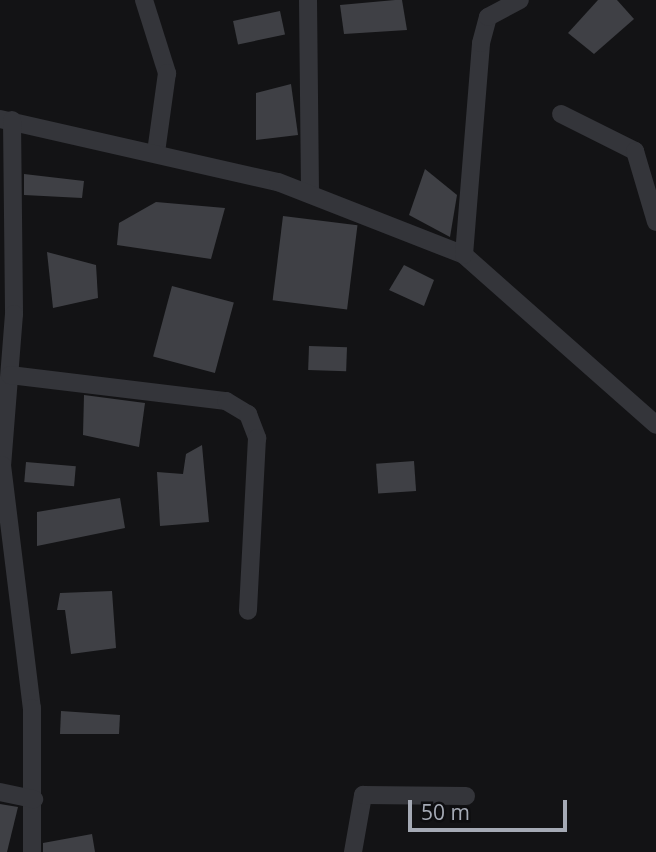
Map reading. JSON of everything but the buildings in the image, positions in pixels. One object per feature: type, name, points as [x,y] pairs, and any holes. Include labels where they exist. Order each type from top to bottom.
[{"type":"street","points":[[144,0],[167,73],[156,152]]},
{"type":"street","points":[[308,0],[310,194]]},
{"type":"street","points":[[464,255],[481,43],[488,17],[520,0]]},
{"type":"street","points":[[561,114],[635,151],[656,222]]},
{"type":"street","points":[[32,852],[32,708],[2,465],[10,375],[6,120],[156,152],[310,194],[464,255],[656,425]]},
{"type":"street","points":[[10,375],[226,401],[248,414],[257,438],[248,611]]},
{"type":"street","points":[[0,792],[34,799]]},
{"type":"street","points":[[353,852],[363,795],[466,796]]}]
